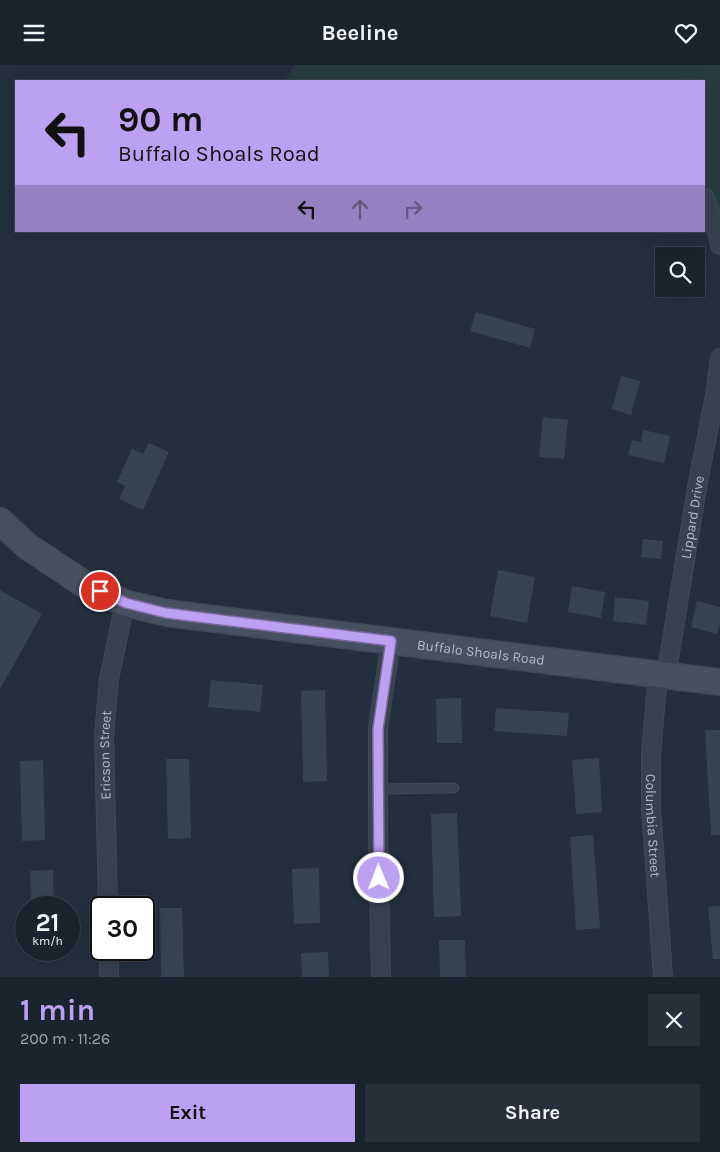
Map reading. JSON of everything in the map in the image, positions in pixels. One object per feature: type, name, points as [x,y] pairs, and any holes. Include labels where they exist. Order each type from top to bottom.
[{"type":"street","points":[[705,199],[714,220],[720,245]]},
{"type":"street","name":"Lippard Drive","points":[[662,675],[720,358]]},
{"type":"street","name":"Buffalo Shoals Road","points":[[0,521],[27,547],[87,586],[126,603],[166,613],[720,682]]},
{"type":"street","name":"Ericson Street","points":[[108,896],[104,736],[109,679],[126,603]]},
{"type":"street","points":[[381,977],[378,729],[391,641]]},
{"type":"street","name":"Columbia Street","points":[[662,675],[651,754],[651,808],[663,977]]},
{"type":"street","points":[[109,961],[109,977]]},
{"type":"lane","points":[[378,789],[454,788]]},
{"type":"green space","points":[[295,65],[720,65],[720,245],[705,200],[705,80],[285,80]]},
{"type":"building","points":[[476,312],[535,329],[530,348],[470,331]]},
{"type":"building","points":[[621,376],[640,381],[631,415],[612,409]]},
{"type":"building","points":[[543,417],[568,420],[564,459],[539,457]]},
{"type":"building","points":[[643,430],[670,436],[664,463],[628,455],[632,440],[641,442]]},
{"type":"building","points":[[149,443],[169,452],[143,510],[119,499],[125,486],[117,482],[132,449],[143,454]]},
{"type":"building","points":[[643,539],[663,541],[661,559],[641,557]]},
{"type":"building","points":[[498,570],[535,577],[527,623],[490,616]]},
{"type":"building","points":[[572,586],[605,592],[601,618],[568,612]]},
{"type":"building","points":[[0,590],[42,614],[0,689]]},
{"type":"building","points":[[615,597],[649,601],[646,625],[613,621]]},
{"type":"building","points":[[697,601],[720,607],[720,623],[717,634],[691,627]]},
{"type":"building","points":[[211,680],[263,685],[260,712],[208,707]]},
{"type":"building","points":[[325,690],[327,781],[303,782],[301,691]]},
{"type":"building","points":[[461,698],[462,743],[437,743],[436,699]]},
{"type":"building","points":[[496,708],[569,713],[567,736],[494,731]]},
{"type":"building","points":[[705,730],[720,730],[720,835],[711,835]]},
{"type":"building","points":[[599,758],[602,812],[576,814],[572,760]]},
{"type":"building","points":[[166,759],[189,759],[191,838],[168,839]]},
{"type":"building","points":[[43,760],[45,840],[22,841],[20,761]]},
{"type":"building","points":[[457,813],[461,916],[434,917],[431,814]]},
{"type":"building","points":[[593,835],[600,928],[576,930],[570,837]]},
{"type":"building","points":[[319,868],[320,923],[294,924],[292,869]]},
{"type":"building","points":[[53,870],[54,896],[31,896],[30,871]]},
{"type":"building","points":[[720,906],[720,959],[713,959],[708,907]]},
{"type":"building","points":[[160,908],[182,908],[184,977],[161,977]]},
{"type":"building","points":[[439,940],[465,940],[466,977],[440,977]]},
{"type":"building","points":[[328,952],[329,977],[302,977],[301,953]]},
{"type":"route","points":[[100,591],[126,603],[166,613],[391,641],[378,729],[379,878]]}]
